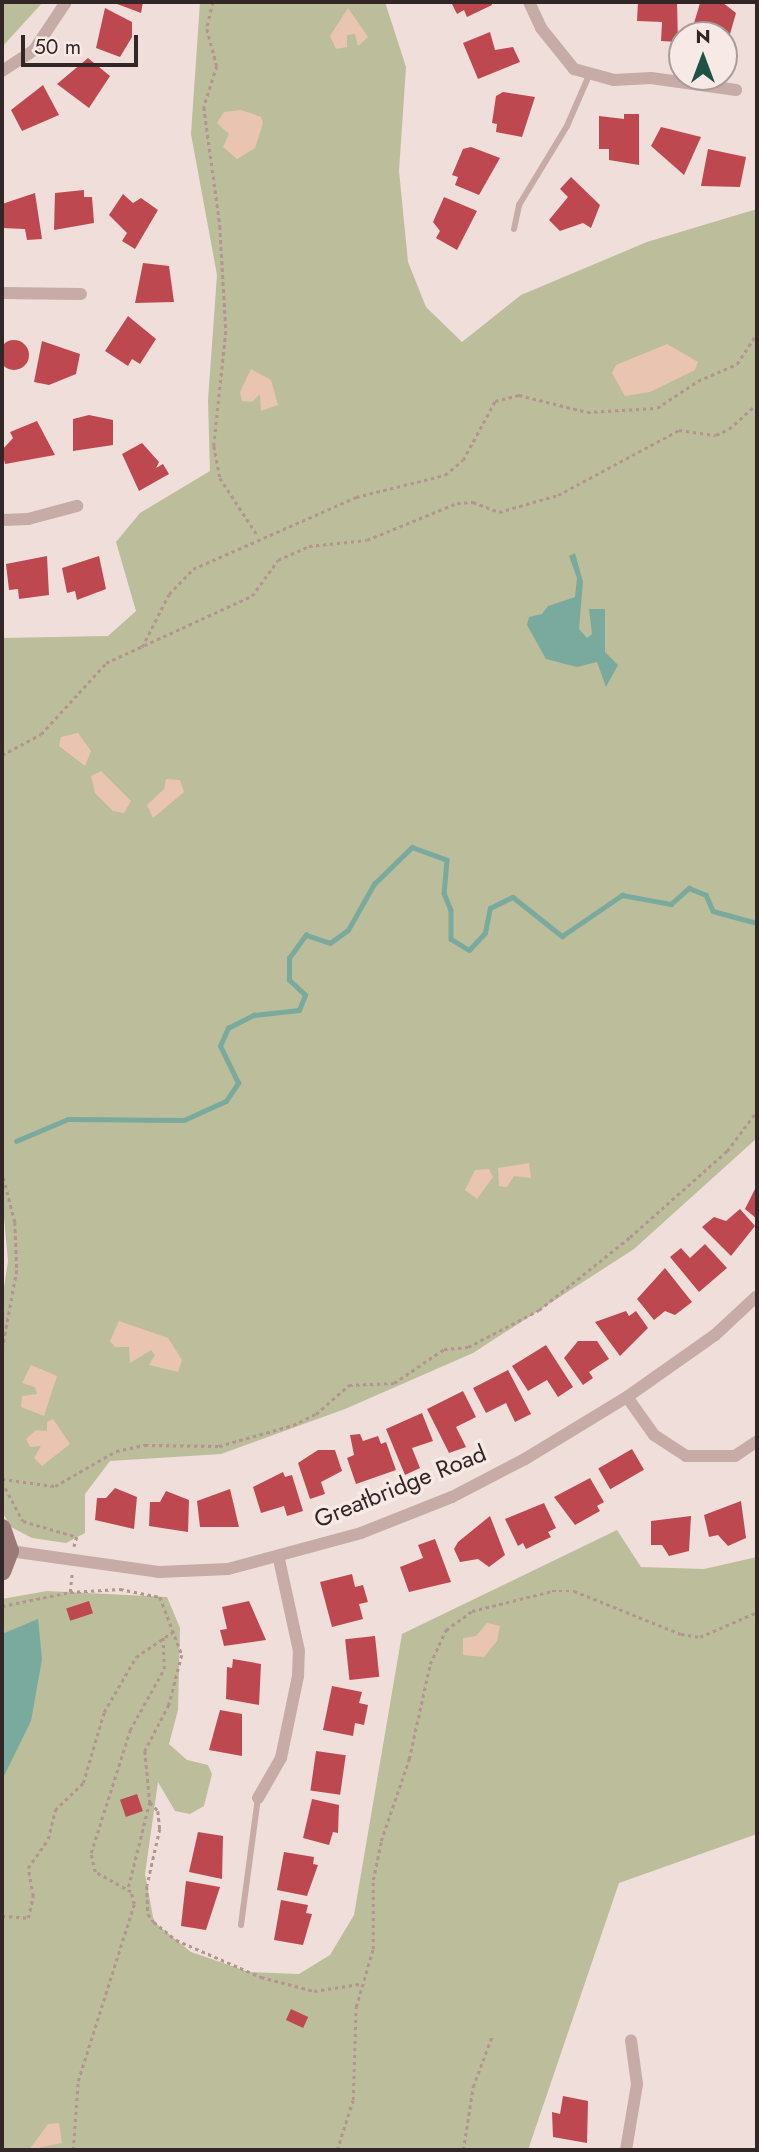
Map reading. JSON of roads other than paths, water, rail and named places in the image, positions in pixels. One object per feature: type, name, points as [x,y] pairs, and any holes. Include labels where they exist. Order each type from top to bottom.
[{"type":"street","points":[[2,71],[34,50],[66,2]]},
{"type":"street","points":[[529,2],[541,27],[574,69],[668,82]]},
{"type":"street","points":[[2,293],[81,293]]},
{"type":"street","points":[[2,520],[28,519],[77,506]]},
{"type":"street","name":"Greatbridge Road","points":[[10,1551],[159,1572],[228,1569],[279,1559],[452,1497],[627,1397],[715,1335],[757,1296]]},
{"type":"street","points":[[627,1397],[654,1435],[687,1456],[735,1456],[757,1441]]},
{"type":"street","points":[[2,1528],[10,1551],[2,1572]]},
{"type":"street","points":[[258,1798],[281,1758],[298,1676],[299,1651],[279,1559]]},
{"type":"street","points":[[626,2150],[637,2084],[631,2040]]},
{"type":"lane","points":[[514,229],[519,205],[567,126],[590,73]]},
{"type":"lane","points":[[241,1925],[258,1798]]},
{"type":"water","points":[[575,553],[583,582],[579,629],[587,638],[592,634],[589,609],[605,609],[605,652],[618,665],[606,687],[597,662],[577,667],[546,659],[527,625],[529,617],[542,614],[548,606],[575,597],[577,578],[569,556]]},
{"type":"water","points":[[38,1619],[42,1659],[31,1721],[2,1780],[2,1634]]},
{"type":"waterway","points":[[16,1141],[68,1119],[184,1120],[226,1101],[238,1083],[220,1046],[228,1028],[254,1015],[299,1010],[305,995],[289,980],[289,958],[306,935],[330,943],[348,930],[374,884],[412,847],[447,860],[444,893],[451,910],[451,939],[469,950],[485,933],[490,908],[513,897],[562,936],[622,895],[671,904],[689,888],[706,895],[713,911],[757,923]]}]
